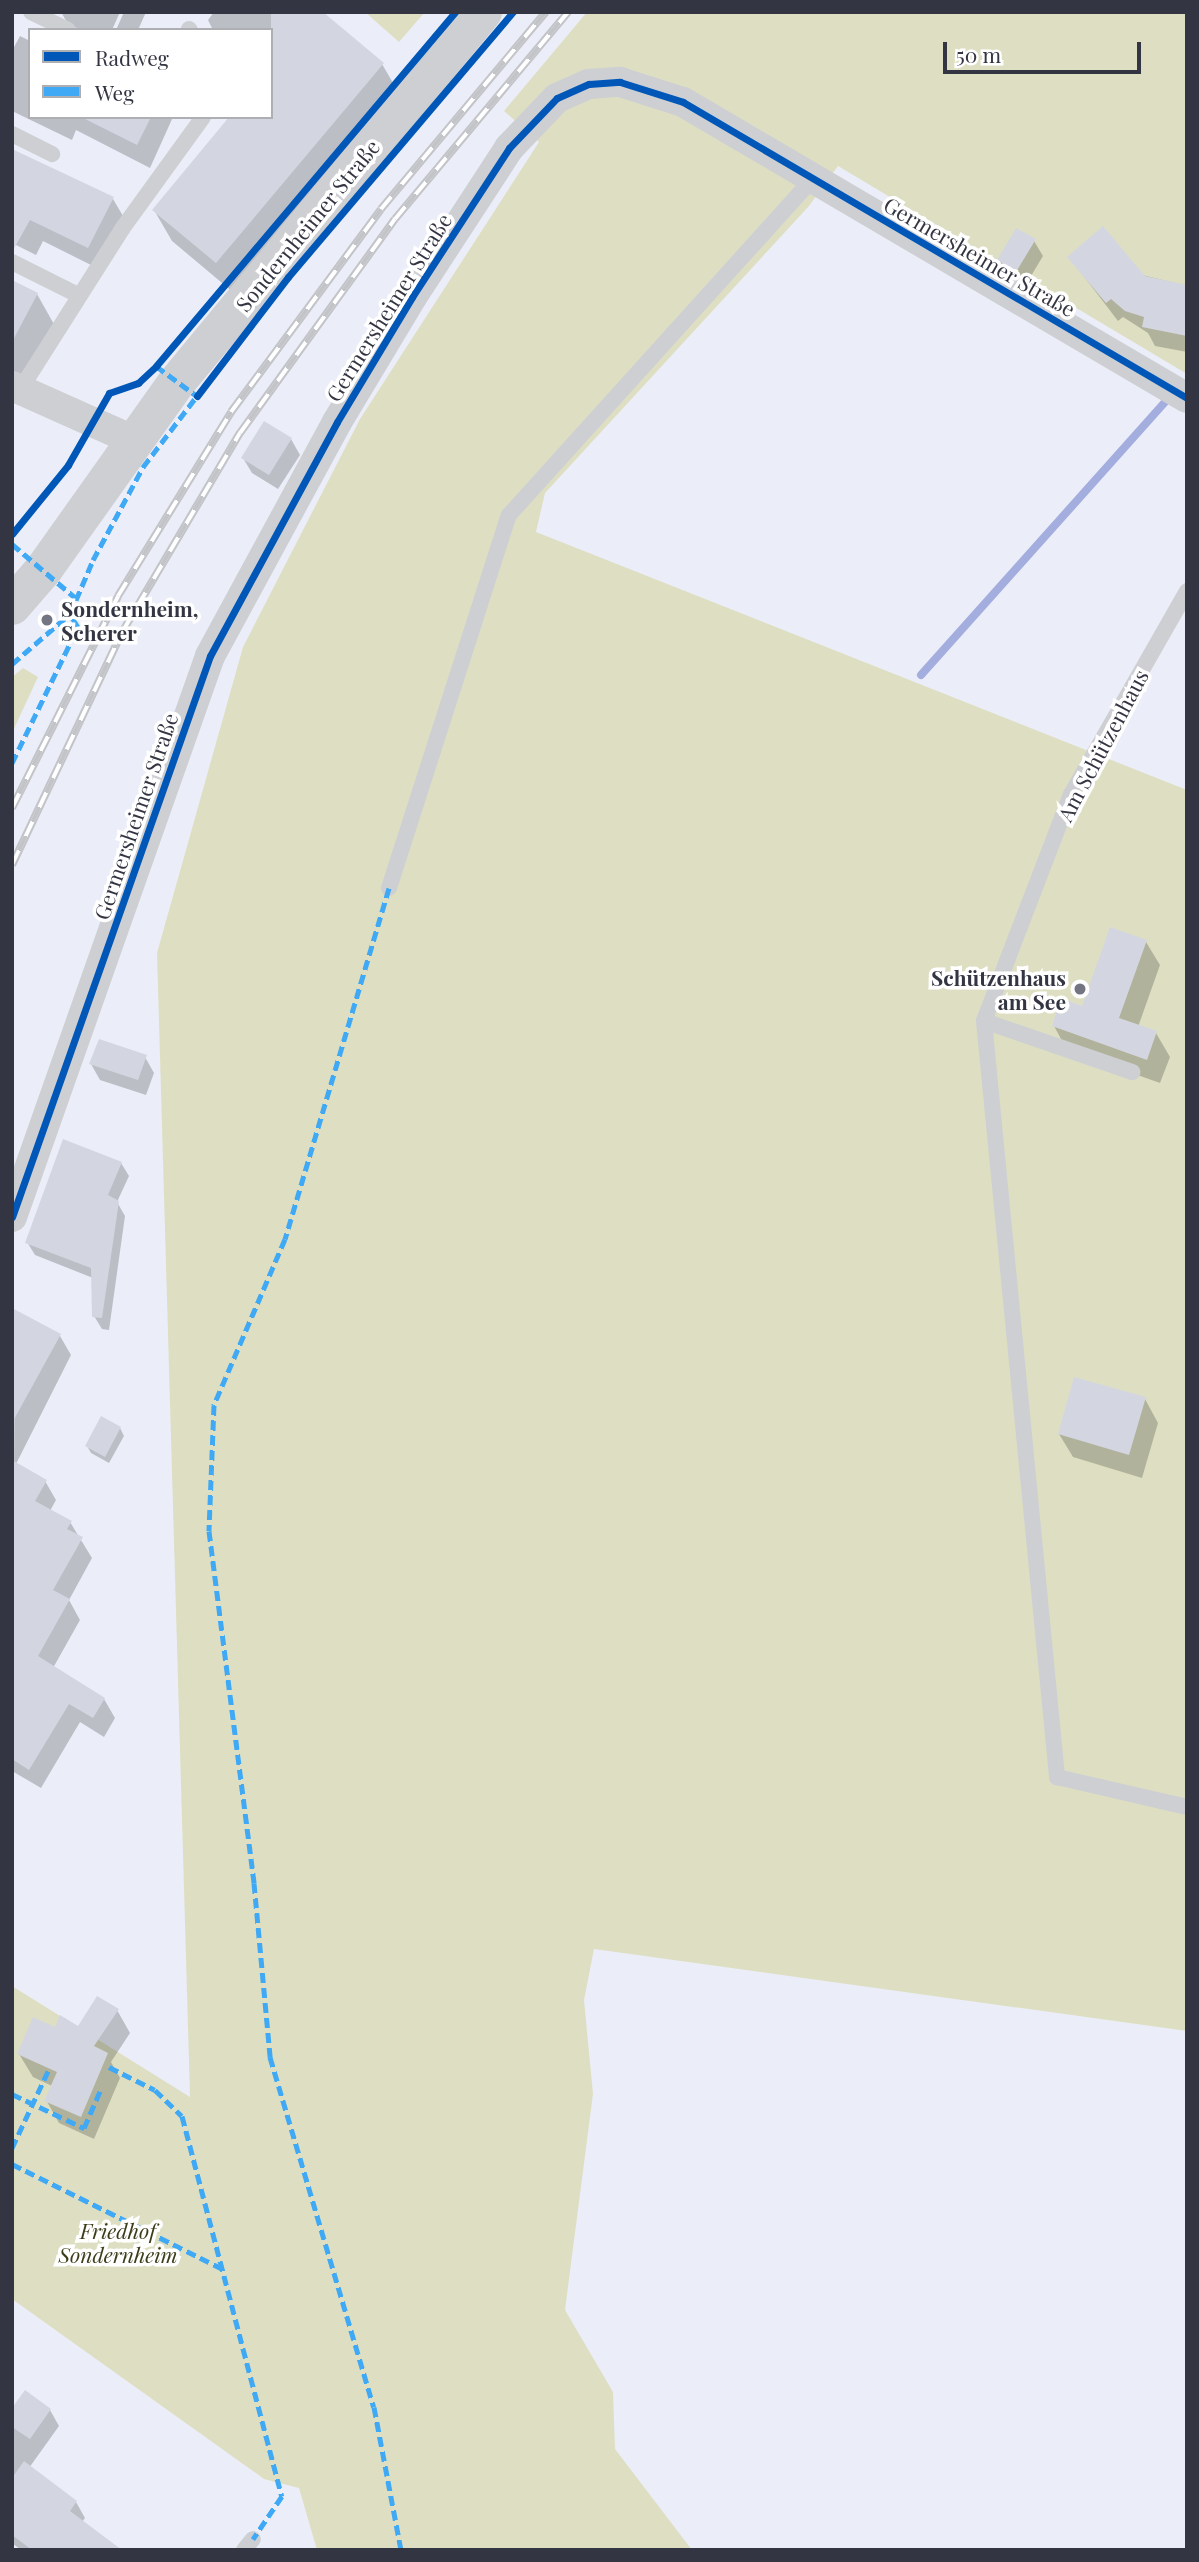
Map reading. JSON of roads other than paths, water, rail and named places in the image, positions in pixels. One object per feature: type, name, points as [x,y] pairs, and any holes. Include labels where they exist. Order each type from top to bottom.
[{"type":"main road","name":"Sondernheimer Straße","points":[[12,606],[52,558],[133,440],[483,12]]},
{"type":"street","name":"Germersheimer Straße","points":[[12,1217],[210,656],[337,422],[509,148],[558,98],[589,84],[620,82],[682,102],[1187,398]]},
{"type":"street","points":[[16,388],[133,440]]},
{"type":"lane","points":[[31,12],[64,28]]},
{"type":"lane","points":[[16,388],[202,119]]},
{"type":"lane","points":[[12,134],[52,154]]},
{"type":"lane","points":[[389,888],[509,515],[813,178]]},
{"type":"lane","points":[[12,262],[78,295]]},
{"type":"lane","name":"Am Schützenhaus","points":[[984,1021],[1071,794],[1187,591]]},
{"type":"lane","points":[[1132,1072],[984,1021],[1057,1777],[1187,1807]]},
{"type":"waterway","points":[[921,675],[1171,395]]},
{"type":"railway","points":[[12,808],[118,596],[231,412],[381,209],[546,12]]},
{"type":"railway","points":[[12,865],[121,634],[240,433],[395,219],[568,12]]},
{"type":"place","name":"Sondernheim, Scherer","points":[[47,620]]},
{"type":"place","name":"Schützenhaus am See","points":[[1080,989]]},
{"type":"park label","name":"Friedhof Sondernheim","points":[[118,2242]]}]
